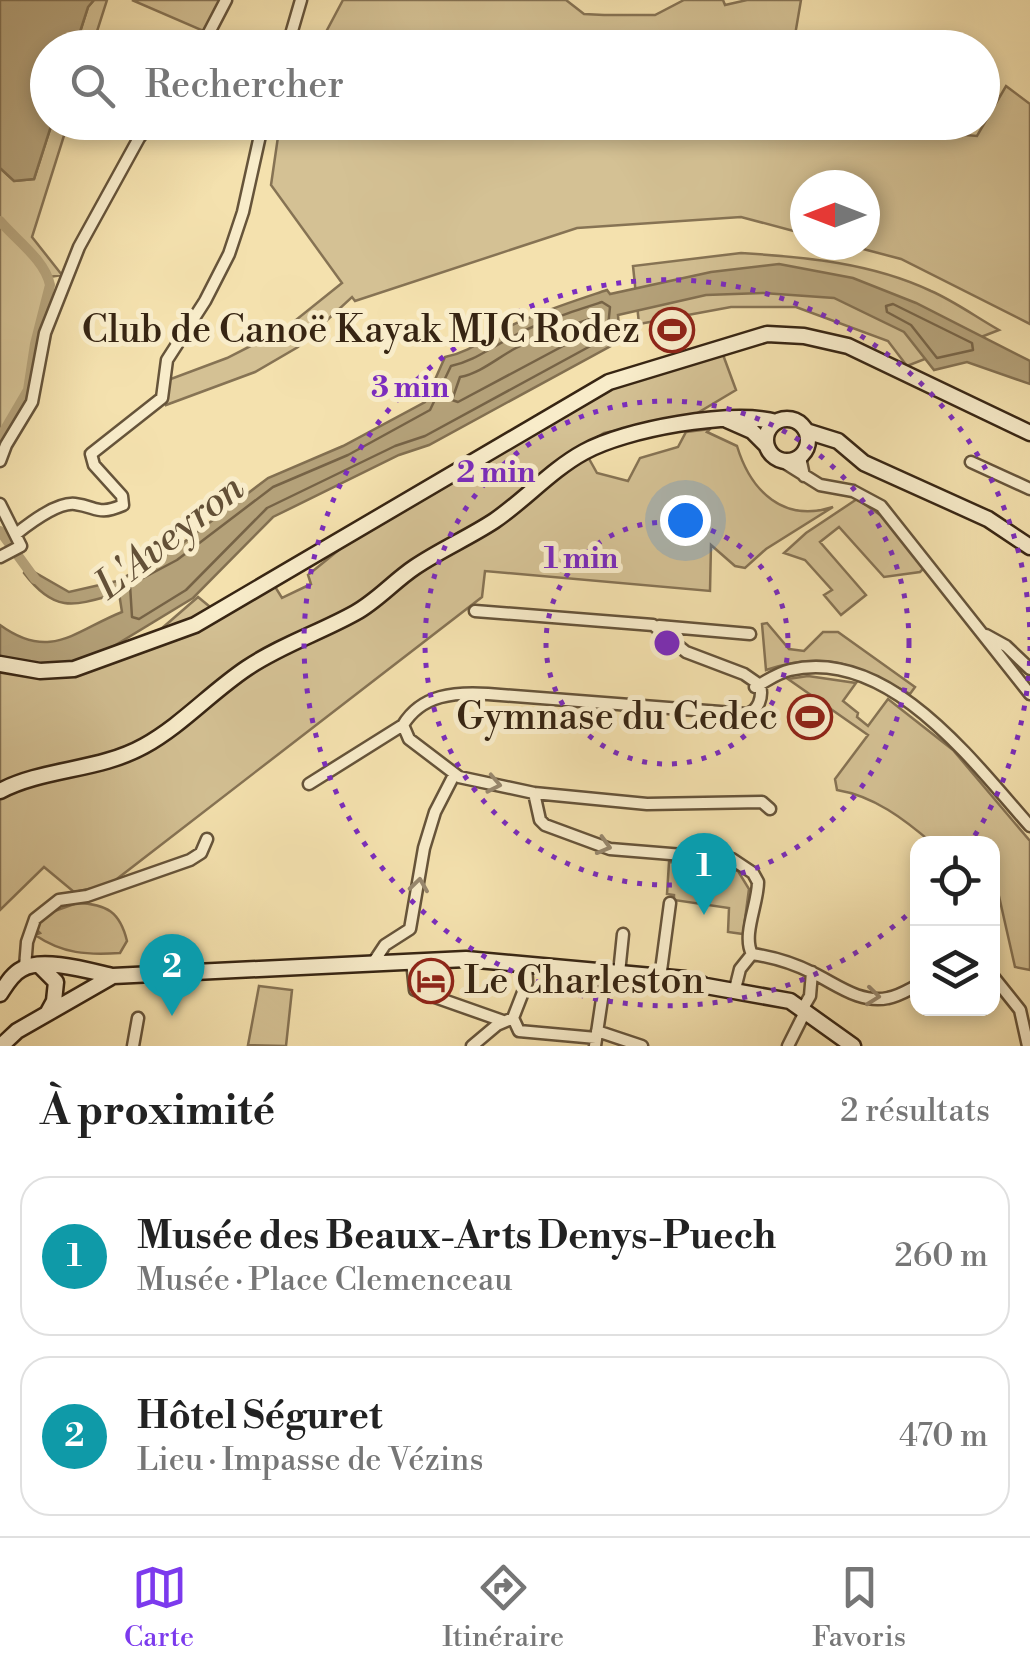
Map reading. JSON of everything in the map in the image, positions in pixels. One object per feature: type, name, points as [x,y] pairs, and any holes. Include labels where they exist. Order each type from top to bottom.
[{"type":"street","points":[[210,30],[226,0]]},
{"type":"street","points":[[293,30],[301,0]]},
{"type":"street","points":[[0,461],[32,402],[45,333],[79,247],[141,140]]},
{"type":"street","points":[[16,534],[66,506],[75,504],[104,513],[122,505],[122,496],[94,465],[91,454],[162,398],[167,360],[205,301],[229,254],[244,212],[259,140]]},
{"type":"street","points":[[0,664],[40,671],[74,669],[194,625],[609,382],[767,334],[804,336],[848,346],[1030,433]]},
{"type":"street","points":[[0,790],[80,770],[143,747],[245,670],[287,644],[355,614],[415,567],[506,513],[585,452],[618,438],[751,417],[796,421],[806,431],[838,441],[864,463],[988,519],[1030,547]]},
{"type":"street","points":[[726,420],[752,432],[780,460],[820,485],[853,491],[882,506],[1030,694]]},
{"type":"street","points":[[766,445],[768,432],[776,422]]},
{"type":"street","points":[[804,476],[806,431]]},
{"type":"street","points":[[780,460],[802,454],[822,437]]},
{"type":"street","points":[[971,462],[1030,490]]},
{"type":"street","points":[[0,504],[21,546],[8,554]]},
{"type":"street","points":[[475,610],[750,634]]},
{"type":"street","points":[[653,626],[686,652],[756,684],[788,670],[811,668],[848,672],[883,686],[959,746],[1030,826]]},
{"type":"street","points":[[980,632],[1006,646],[1030,669]]},
{"type":"street","points":[[309,784],[403,725],[424,703],[446,694],[464,692],[741,713],[754,698],[756,684]]},
{"type":"street","points":[[403,725],[408,739],[454,775],[534,793],[647,804],[762,802],[770,809]]},
{"type":"street","points":[[372,964],[385,945],[410,929],[424,848],[435,812],[454,775]]},
{"type":"street","points":[[534,793],[540,820],[545,825],[597,845],[635,853],[732,859],[742,863],[758,882],[748,942],[752,954]]},
{"type":"street","points":[[32,966],[27,942],[35,919],[59,900],[88,896],[190,860],[200,853],[207,839]]},
{"type":"street","points":[[665,978],[670,903]]},
{"type":"street","points":[[596,1039],[623,934]]},
{"type":"street","points":[[752,954],[774,957],[812,972],[846,992],[880,999],[910,989]]},
{"type":"street","points":[[735,989],[740,969],[752,954]]},
{"type":"street","points":[[0,994],[32,966],[63,966],[113,976],[466,959],[665,978],[790,1000],[853,1046]]},
{"type":"street","points":[[412,962],[415,990],[504,1020],[519,1031],[642,1046]]},
{"type":"street","points":[[472,1046],[504,1020],[527,982],[526,965]]},
{"type":"street","points":[[32,966],[48,971],[56,982],[48,1012]]},
{"type":"street","points":[[789,1046],[810,996],[812,972]]},
{"type":"street","points":[[1,1046],[18,1040],[48,1012],[113,976]]},
{"type":"street","points":[[1000,984],[1020,1010],[1028,1046]]},
{"type":"street","points":[[133,1046],[138,1018]]},
{"type":"shaded area","points":[[94,0],[107,0],[97,30],[81,30]]},
{"type":"shaded area","points":[[132,0],[226,0],[210,30],[201,30]]},
{"type":"shaded area","points":[[343,0],[566,0],[584,14],[655,15],[684,0],[723,0],[725,5],[747,0],[801,0],[796,30],[327,30]]},
{"type":"shaded area","points":[[1006,86],[1030,104],[1030,324],[901,259],[880,253],[880,170],[790,170],[790,230],[741,217],[577,228],[355,301],[352,297],[298,347],[255,372],[166,405],[160,383],[227,358],[286,328],[342,283],[271,185],[278,140],[1000,140],[1000,96]]},
{"type":"shaded area","points":[[47,140],[63,140],[32,237],[62,275],[49,277],[28,390],[0,438],[0,168],[14,181],[34,179]]},
{"type":"shaded area","points":[[741,253],[819,260],[909,281],[999,330],[907,366],[888,341],[796,307],[731,307],[639,324],[633,266]]},
{"type":"shaded area","points":[[722,352],[736,390],[694,415],[604,433],[581,447],[582,461],[588,457],[597,473],[628,481],[640,458],[678,447],[686,432],[710,429],[707,432],[737,446],[751,477],[772,500],[799,511],[833,507],[766,549],[745,568],[735,566],[711,545],[710,591],[485,571],[482,597],[109,885],[74,892],[44,867],[0,910],[0,671],[45,674],[138,649],[198,597],[221,616],[274,585],[282,598],[311,584],[308,575],[340,549],[596,394]]},
{"type":"shaded area","points":[[857,499],[886,519],[925,567],[920,572],[884,577],[839,527],[820,542],[866,595],[841,615],[824,595],[832,590],[805,560],[784,553]]},
{"type":"shaded area","points":[[767,623],[789,649],[804,651],[823,632],[838,632],[915,687],[910,694],[856,669],[825,661],[766,670],[762,624]]},
{"type":"shaded area","points":[[808,676],[856,683],[843,701],[868,726],[888,699],[953,750],[1030,841],[1030,970],[1015,967],[1000,901],[1000,836],[923,836],[876,803],[837,790],[835,779],[868,735],[788,679]]},
{"type":"shaded area","points":[[669,862],[718,865],[738,871],[749,889],[743,934],[728,932],[729,908],[674,900],[674,895],[667,894]]},
{"type":"shaded area","points":[[77,903],[96,905],[116,916],[127,941],[120,953],[76,952],[35,935],[40,933],[35,928],[49,913]]},
{"type":"shaded area","points":[[259,986],[292,990],[286,1046],[248,1045]]},
{"type":"water","points":[[0,0],[94,0],[81,30],[30,30],[30,140],[47,140],[34,179],[14,181],[0,168]]},
{"type":"water","points":[[779,264],[853,278],[916,303],[1030,361],[1030,384],[967,362],[934,370],[904,332],[834,298],[763,293],[706,295],[618,315],[620,341],[429,445],[399,455],[273,517],[193,598],[99,655],[75,664],[42,667],[0,658],[0,625],[18,636],[49,642],[77,634],[122,612],[119,593],[77,603],[56,601],[35,586],[24,573],[27,568],[69,592],[117,581],[171,552],[268,478],[343,446],[425,402],[445,357],[534,316],[607,290],[610,294],[711,272]]},
{"type":"waterway","points":[[0,221],[36,259],[50,285],[28,390],[0,438]]},
{"type":"waterway","points":[[0,531],[35,579]]},
{"type":"place","name":"Club de Canoë Kayak MJC Rodez","points":[[672,330]]},
{"type":"place","name":"Gymnase du Cedec","points":[[810,717]]},
{"type":"place","name":"Musée des Beaux-Arts Denys-Puech","points":[[704,915]]},
{"type":"place","name":"Le Charleston","points":[[431,981]]},
{"type":"place","name":"Hôtel Séguret","points":[[172,1016]]},
{"type":"water label","name":"L'Aveyron","points":[[170,537]]}]
